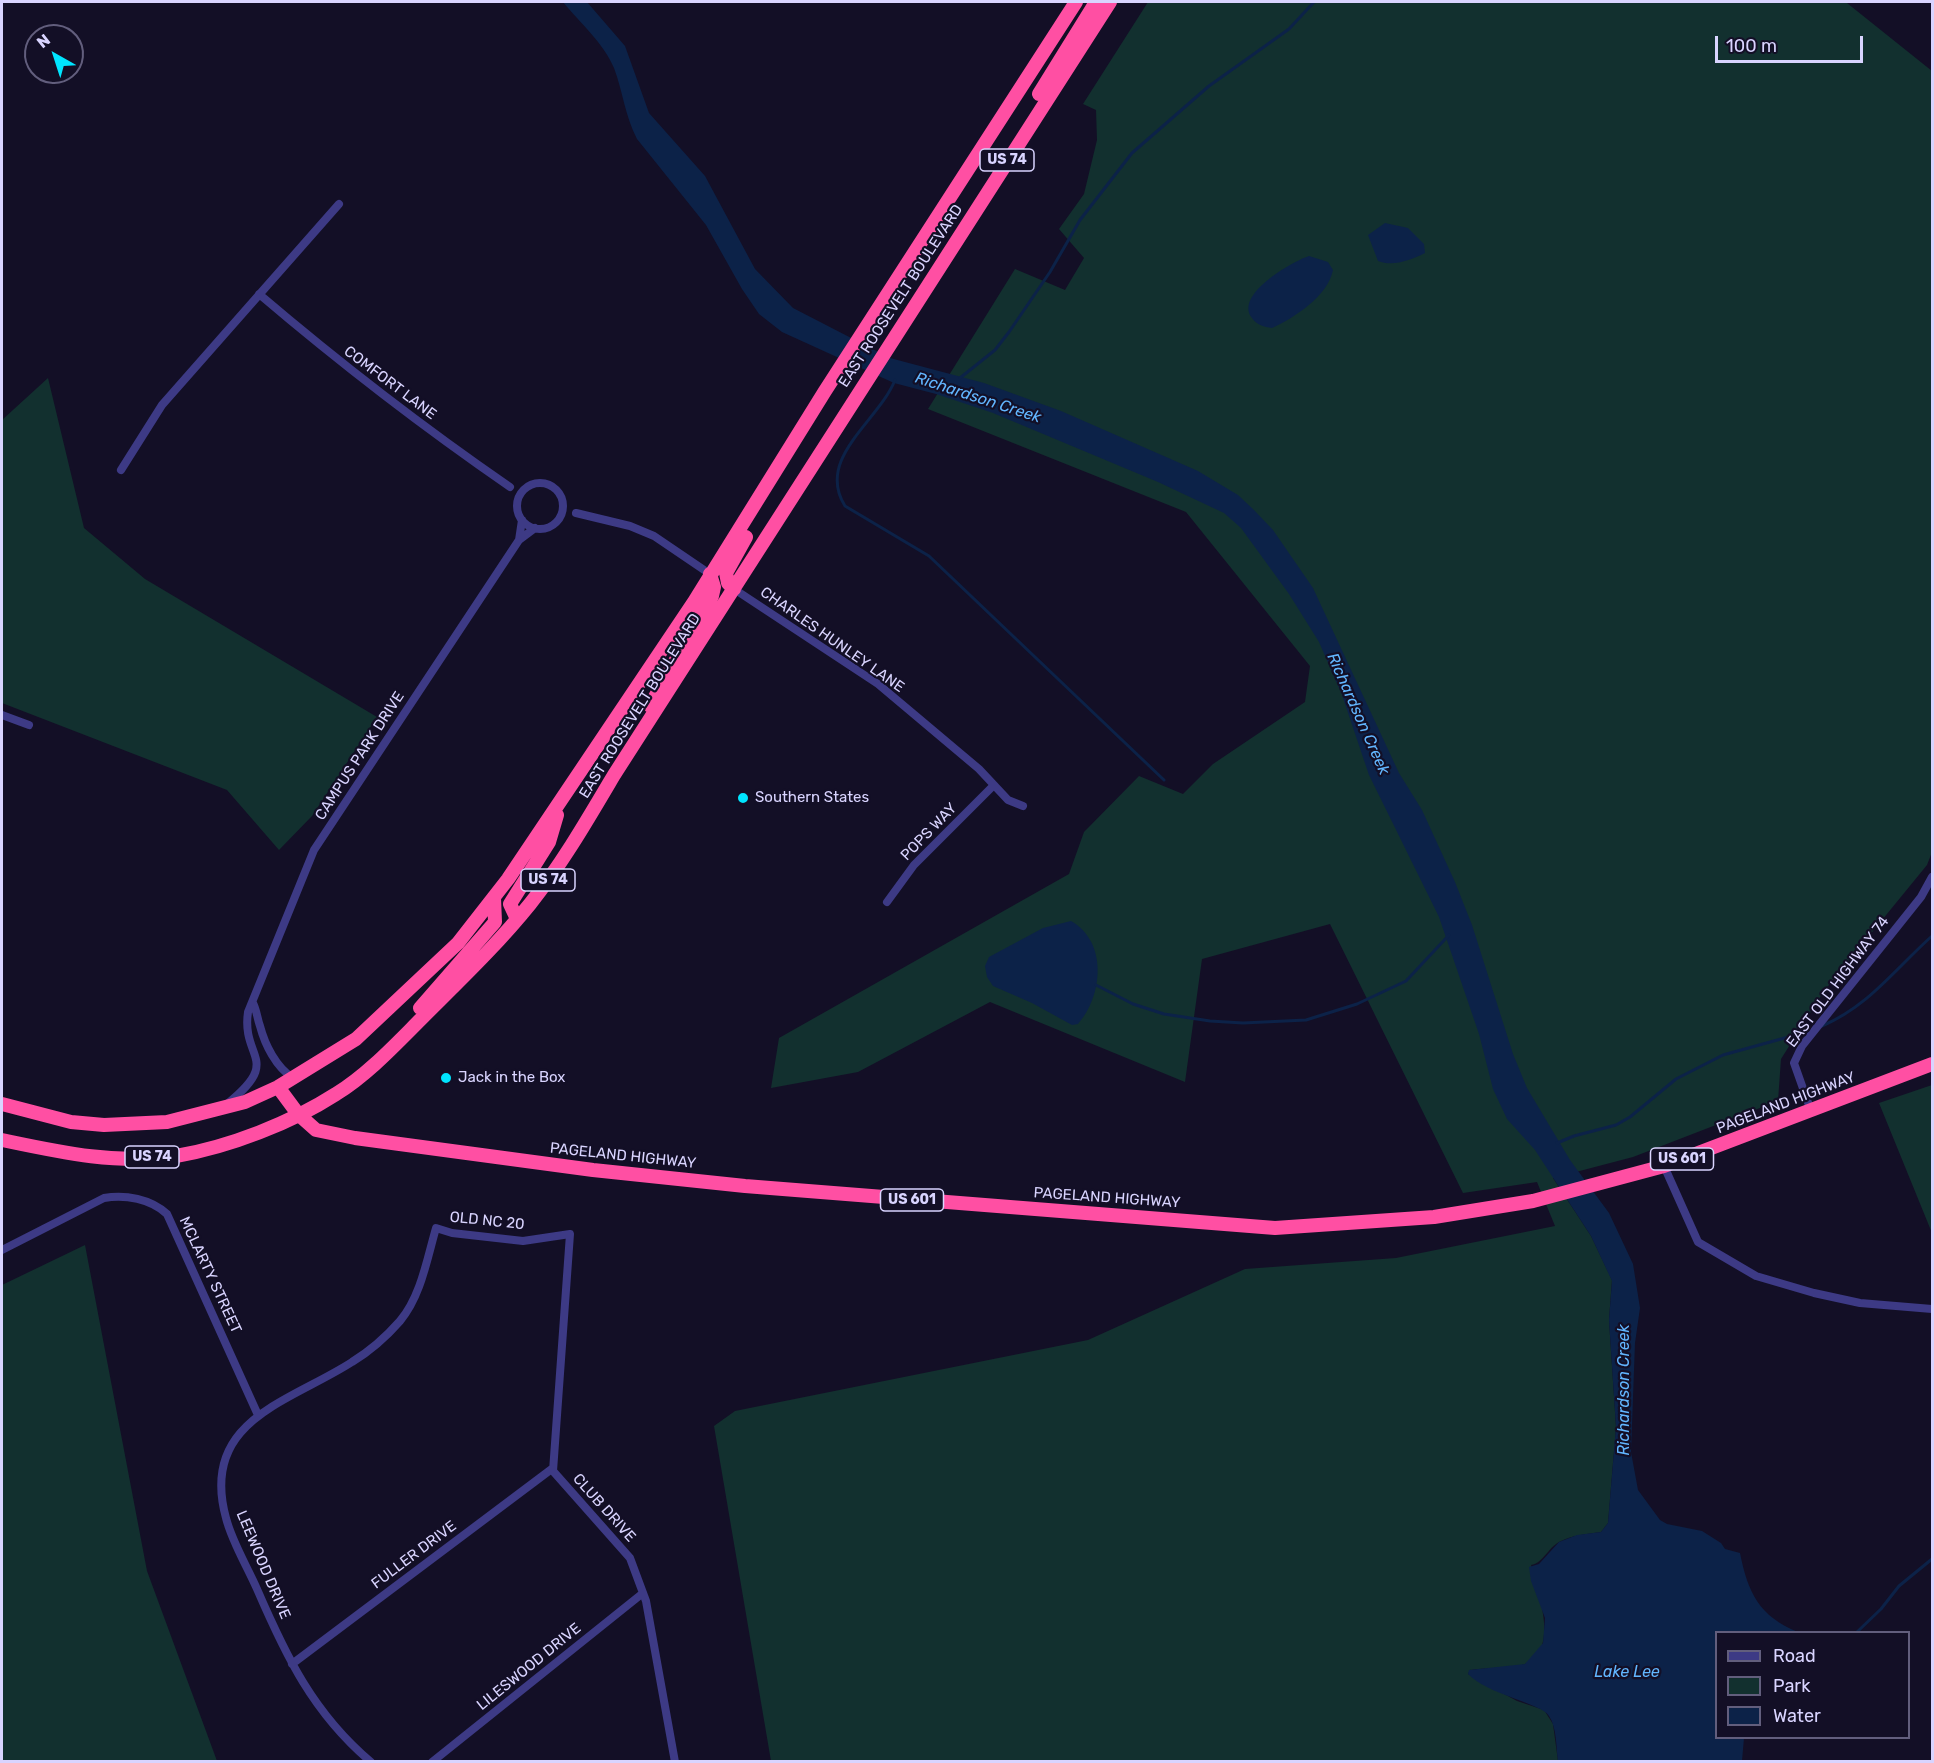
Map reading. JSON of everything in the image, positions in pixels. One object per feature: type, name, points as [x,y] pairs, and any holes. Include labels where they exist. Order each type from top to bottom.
[{"type":"highway","name":"EAST ROOSEVELT BOULEVARD","points":[[2,1104],[71,1122],[104,1125],[167,1122],[245,1102],[278,1087],[356,1039],[458,943],[494,898],[561,802],[795,442],[825,391],[1076,2]]},
{"type":"highway","points":[[1015,148],[1024,120],[1096,2]]},
{"type":"highway","name":"EAST ROOSEVELT BOULEVARD","points":[[2,1140],[65,1154],[120,1159],[174,1156],[215,1148],[270,1128],[337,1094],[402,1037],[475,965],[517,919],[576,839],[637,739],[1110,2]]},
{"type":"highway","points":[[734,589],[727,581],[726,570],[775,489],[795,442]]},
{"type":"highway","points":[[637,739],[661,682],[712,596],[714,587],[710,574]]},
{"type":"highway","points":[[517,919],[510,904],[549,842],[561,802]]},
{"type":"highway","points":[[402,1037],[408,1021],[495,922],[494,898]]},
{"type":"highway","name":"PAGELAND HIGHWAY","points":[[278,1087],[297,1114],[316,1130],[356,1138],[593,1170],[961,1204],[1275,1228],[1434,1217],[1533,1201],[1664,1166],[1932,1064]]},
{"type":"street","points":[[121,470],[162,405],[339,204]]},
{"type":"street","name":"COMFORT LANE","points":[[259,294],[336,360],[417,422],[510,487],[518,498],[517,506],[522,520]]},
{"type":"street","points":[[510,487],[549,484],[576,513]]},
{"type":"street","points":[[518,498],[530,485]]},
{"type":"street","points":[[522,520],[535,528],[550,526],[560,516],[563,501]]},
{"type":"street","points":[[560,516],[576,513],[630,526],[654,536],[710,574]]},
{"type":"street","name":"CAMPUS PARK DRIVE","points":[[519,540],[522,520]]},
{"type":"street","name":"CAMPUS PARK DRIVE","points":[[221,1108],[246,1086],[257,1068],[257,1054],[246,1022],[314,850],[519,540],[535,528]]},
{"type":"street","name":"CHARLES HUNLEY LANE","points":[[734,589],[878,684],[994,785],[1008,800],[1023,806]]},
{"type":"street","points":[[2,715],[29,725]]},
{"type":"street","name":"POPS WAY","points":[[887,902],[914,865],[994,785]]},
{"type":"street","name":"EAST OLD HIGHWAY 74","points":[[1811,1111],[1794,1063],[1802,1046],[1921,897],[1932,877]]},
{"type":"street","points":[[253,1003],[263,1035],[274,1059],[281,1069],[293,1078]]},
{"type":"street","points":[[1664,1166],[1698,1242],[1756,1276],[1814,1293],[1860,1303],[1932,1309]]},
{"type":"street","name":"MCLARTY STREET","points":[[2,1250],[104,1198],[115,1196],[135,1198],[160,1207],[167,1214],[258,1415]]},
{"type":"street","name":"OLD NC 20","points":[[436,1228],[452,1233],[524,1241],[570,1234]]},
{"type":"street","name":"LEEWOOD DRIVE","points":[[370,1761],[328,1718],[300,1682],[226,1518],[220,1478],[227,1453],[248,1423],[267,1407],[351,1363],[380,1342],[394,1327],[415,1297],[436,1228]]},
{"type":"street","name":"CLUB DRIVE","points":[[570,1234],[553,1471],[630,1558],[643,1593],[675,1761]]},
{"type":"street","name":"FULLER DRIVE","points":[[292,1664],[553,1468]]},
{"type":"street","name":"LILESWOOD DRIVE","points":[[432,1761],[643,1593]]},
{"type":"green space","points":[[1148,2],[1849,2],[1847,3],[1932,71],[1932,852],[1927,865],[1824,991],[1781,1059],[1778,1101],[1633,1157],[1553,1178],[1591,1236],[1612,1280],[1609,1320],[1616,1427],[1608,1523],[1601,1532],[1574,1536],[1559,1542],[1539,1561],[1531,1565],[1544,1619],[1542,1646],[1536,1657],[1525,1664],[1470,1670],[1468,1674],[1517,1701],[1544,1710],[1553,1724],[1558,1761],[771,1761],[714,1426],[735,1411],[1088,1340],[1245,1269],[1396,1258],[1555,1226],[1537,1182],[1463,1193],[1330,924],[1202,959],[1185,1082],[990,1002],[858,1072],[771,1088],[779,1038],[1069,874],[1084,832],[1139,776],[1183,794],[1213,764],[1305,702],[1310,666],[1186,512],[928,409],[1015,269],[1065,290],[1084,258],[1059,229],[1084,194],[1097,140],[1096,110],[1083,104]]},
{"type":"green space","points":[[48,378],[84,528],[145,579],[377,717],[312,816],[279,850],[227,790],[2,703],[2,420]]},
{"type":"green space","points":[[1932,1085],[1932,1233],[1879,1103]]},
{"type":"green space","points":[[85,1245],[147,1571],[217,1761],[2,1761],[2,1285]]},
{"type":"water","points":[[563,2],[587,2],[625,46],[649,113],[705,176],[755,269],[793,308],[890,358],[984,383],[1061,411],[1198,471],[1238,495],[1254,510],[1273,530],[1313,588],[1399,773],[1422,810],[1455,882],[1472,925],[1513,1054],[1527,1088],[1570,1160],[1609,1213],[1633,1264],[1640,1308],[1635,1343],[1631,1452],[1638,1490],[1660,1520],[1667,1524],[1702,1531],[1721,1543],[1725,1549],[1740,1553],[1747,1580],[1757,1601],[1774,1619],[1796,1631],[1715,1631],[1715,1739],[1744,1739],[1742,1761],[1558,1761],[1552,1721],[1544,1711],[1488,1688],[1468,1674],[1469,1670],[1525,1664],[1543,1643],[1545,1618],[1531,1581],[1529,1567],[1539,1564],[1559,1542],[1577,1535],[1601,1532],[1608,1523],[1616,1427],[1609,1320],[1612,1281],[1591,1236],[1535,1150],[1507,1119],[1493,1089],[1479,1034],[1439,917],[1369,775],[1342,695],[1319,642],[1289,594],[1241,528],[1224,513],[1158,482],[993,413],[894,383],[782,332],[759,314],[742,289],[706,225],[637,139],[614,68],[598,41]]},
{"type":"water","points":[[1385,223],[1408,228],[1424,244],[1425,253],[1396,263],[1378,261],[1368,235]]},
{"type":"water","points":[[1309,256],[1328,262],[1333,270],[1324,289],[1309,305],[1281,324],[1272,328],[1256,322],[1249,309],[1251,299],[1257,290],[1278,272]]},
{"type":"water","points":[[1071,921],[1083,930],[1091,942],[1098,970],[1093,999],[1078,1024],[1072,1025],[1032,1003],[993,986],[987,977],[985,966],[989,957],[1043,928]]},
{"type":"waterway","name":"Richardson Creek","points":[[960,378],[995,350],[1009,332],[1050,272],[1080,220],[1132,153],[1209,86],[1289,29],[1314,2]]},
{"type":"waterway","points":[[895,380],[887,395],[843,456],[838,472],[838,488],[845,506],[929,556],[1164,780]]},
{"type":"waterway","points":[[1096,985],[1133,1004],[1164,1014],[1243,1023],[1306,1020],[1357,1004],[1406,981],[1449,935]]},
{"type":"waterway","points":[[1822,1026],[1839,1018],[1868,997],[1932,936]]},
{"type":"waterway","points":[[1557,1143],[1616,1125],[1630,1117],[1676,1079],[1723,1055],[1810,1031]]},
{"type":"waterway","points":[[1858,1631],[1881,1609],[1899,1586],[1932,1559]]},
{"type":"place","name":"Southern States","points":[[743,798]]},
{"type":"place","name":"Jack in the Box","points":[[446,1078]]},
{"type":"water label","name":"Lake Lee","points":[[1627,1672]]}]
